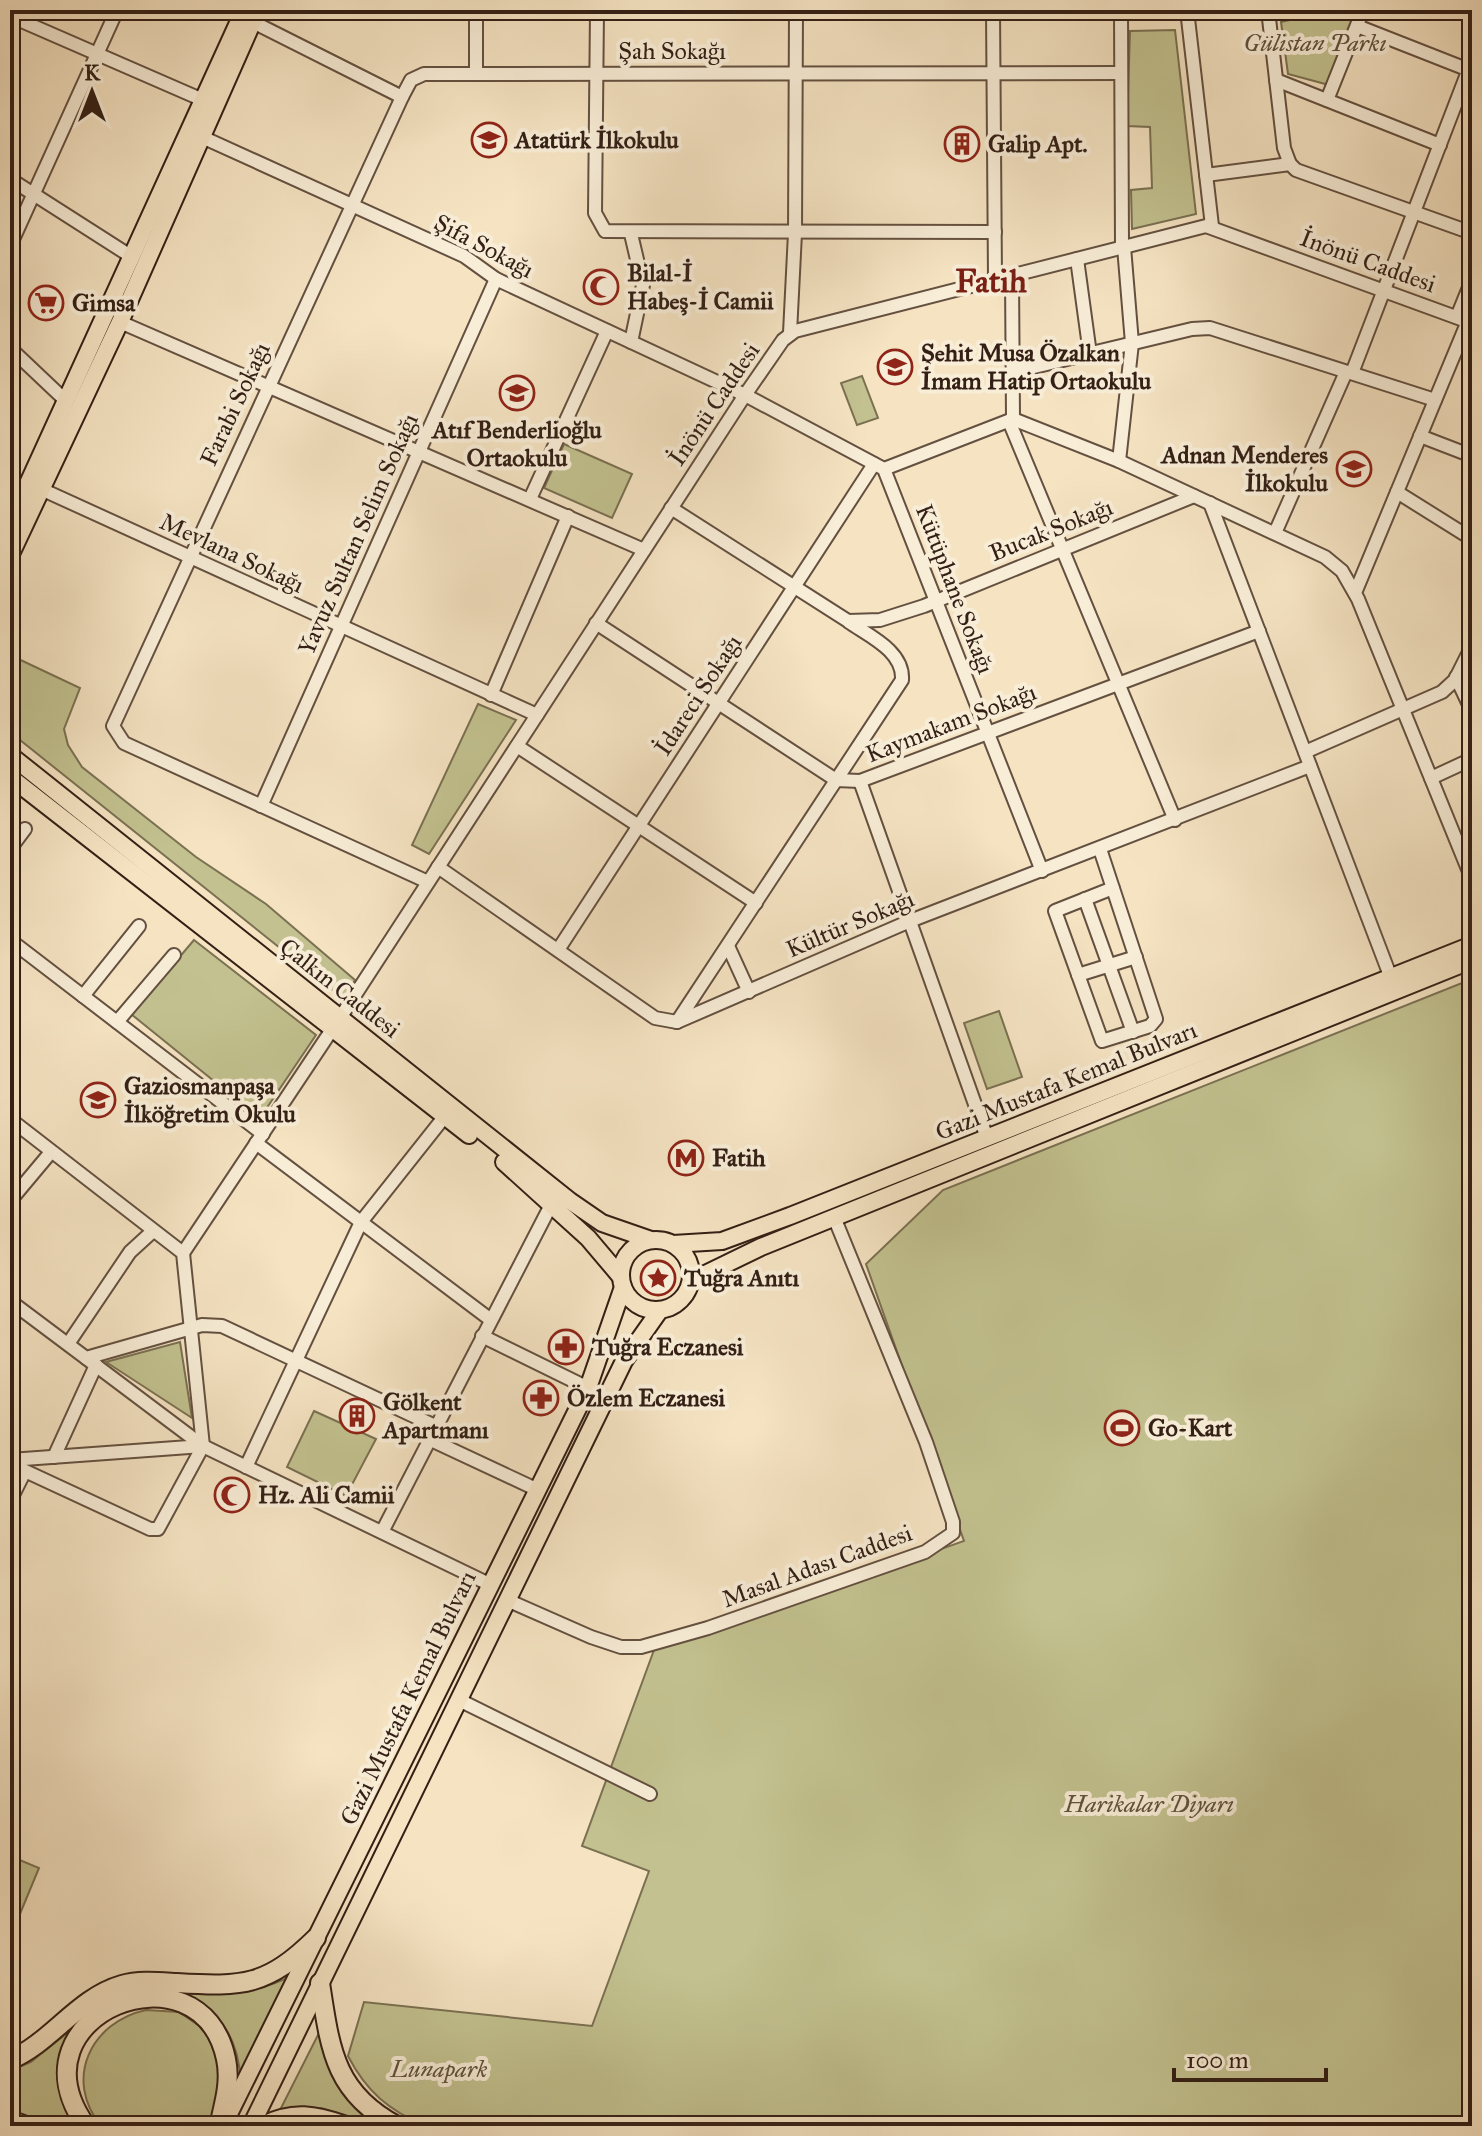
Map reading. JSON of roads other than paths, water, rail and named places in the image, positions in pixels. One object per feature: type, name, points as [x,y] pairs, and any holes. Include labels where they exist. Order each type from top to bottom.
[{"type":"highway","points":[[10,2060],[36,2045],[102,1993],[141,1983],[213,1985],[269,1977],[287,1967],[316,1938]]},
{"type":"highway","points":[[320,1983],[331,2044],[344,2080],[363,2104],[397,2126]]},
{"type":"highway","points":[[86,2126],[70,2094],[69,2069],[73,2046],[85,2024],[106,2007],[129,1998],[149,1997],[170,1999],[189,2007],[215,2031],[227,2061],[228,2088],[221,2126]]},
{"type":"highway","points":[[263,2126],[280,2118],[302,2114],[346,2126]]},
{"type":"highway","points":[[10,2120],[26,2126]]},
{"type":"main road","points":[[10,523],[203,100],[252,14]]},
{"type":"main road","points":[[10,556],[120,322],[202,137],[252,14]]},
{"type":"main road","name":"Çalkın Caddesi","points":[[10,755],[552,1203],[588,1238],[622,1282]]},
{"type":"main road","name":"Çalkın Caddesi","points":[[10,777],[570,1201],[602,1223],[651,1240]]},
{"type":"main road","name":"Gazi Mustafa Kemal Bulvarı","points":[[673,1244],[722,1241],[1472,945]]},
{"type":"main road","name":"Gazi Mustafa Kemal Bulvarı","points":[[691,1281],[834,1217],[1472,960]]},
{"type":"main road","points":[[651,1240],[673,1244],[688,1260],[691,1281],[681,1300],[660,1310],[637,1304],[622,1282],[625,1258],[632,1249],[651,1240]]},
{"type":"main road","name":"Gazi Mustafa Kemal Bulvarı","points":[[221,2126],[588,1388],[622,1282]]},
{"type":"main road","name":"Gazi Mustafa Kemal Bulvarı","points":[[251,2126],[624,1361],[660,1310]]},
{"type":"street","points":[[10,246],[117,10]]},
{"type":"street","points":[[476,10],[476,74]]},
{"type":"street","points":[[597,10],[595,213],[599,226],[609,233],[995,232]]},
{"type":"street","points":[[790,333],[795,233],[796,10]]},
{"type":"street","points":[[993,10],[995,279]]},
{"type":"street","points":[[1119,461],[1132,343],[1123,247],[1121,10]]},
{"type":"street","points":[[1187,10],[1212,226]]},
{"type":"street","points":[[1293,10],[1268,12],[1284,148],[1290,164],[1296,170],[1472,233]]},
{"type":"street","points":[[1327,100],[1363,10]]},
{"type":"street","points":[[252,14],[402,97]]},
{"type":"street","points":[[10,16],[203,100]]},
{"type":"street","points":[[1275,533],[1384,290],[1470,66],[1357,26]]},
{"type":"street","name":"Şah Sokağı","points":[[402,97],[409,82],[418,75],[1121,73]]},
{"type":"street","points":[[1276,80],[1440,145]]},
{"type":"street","name":"Farabi Sokağı","points":[[261,806],[124,743],[114,729],[115,716],[402,97]]},
{"type":"street","name":"Şifa Sokağı","points":[[202,137],[464,256],[496,279],[745,395]]},
{"type":"street","points":[[1206,175],[1290,164]]},
{"type":"street","points":[[10,179],[132,257]]},
{"type":"street","name":"İnönü Caddesi","points":[[183,1253],[745,395],[790,333],[1212,226],[1466,320]]},
{"type":"street","points":[[631,234],[643,285],[631,342]]},
{"type":"street","points":[[1077,259],[1090,354]]},
{"type":"street","points":[[1012,275],[1011,420],[1175,820]]},
{"type":"street","name":"Yavuz Sultan Selim Sokağı","points":[[261,806],[496,279]]},
{"type":"street","points":[[1355,593],[1466,320],[1472,280]]},
{"type":"street","points":[[120,322],[644,550]]},
{"type":"street","points":[[1013,372],[1192,329],[1217,329],[1435,400]]},
{"type":"street","points":[[530,499],[607,331]]},
{"type":"street","points":[[10,348],[66,401]]},
{"type":"street","points":[[745,395],[879,466],[1011,420],[1119,461],[1333,563],[1355,593],[1470,871]]},
{"type":"street","points":[[1420,436],[1472,456]]},
{"type":"street","name":"İdareci Sokağı","points":[[558,950],[794,587],[879,466]]},
{"type":"street","name":"Kütüphane Sokağı","points":[[879,466],[936,601],[1042,871]]},
{"type":"street","name":"Mevlana Sokağı","points":[[41,489],[537,715]]},
{"type":"street","points":[[1397,492],[1472,539]]},
{"type":"street","name":"Bucak Sokağı","points":[[848,621],[880,620],[936,601],[1194,496]]},
{"type":"street","points":[[1210,503],[1391,978]]},
{"type":"street","points":[[438,867],[655,1018],[677,1022],[836,780],[902,677],[900,664],[893,654],[848,621],[671,508]]},
{"type":"street","points":[[491,695],[568,516]]},
{"type":"street","points":[[596,623],[836,780]]},
{"type":"street","name":"Kaymakam Sokağı","points":[[836,780],[860,781],[1259,631]]},
{"type":"street","points":[[1305,752],[1404,712],[1442,692],[1456,677],[1472,646]]},
{"type":"street","points":[[1456,677],[1472,711]]},
{"type":"street","points":[[517,746],[756,903]]},
{"type":"street","points":[[1431,778],[1472,759]]},
{"type":"street","name":"Kültür Sokağı","points":[[677,1022],[910,921],[1310,766]]},
{"type":"street","points":[[860,781],[987,1138]]},
{"type":"street","points":[[261,806],[428,882]]},
{"type":"street","points":[[10,849],[25,829]]},
{"type":"street","points":[[1100,849],[1113,888],[1136,957],[1156,1019],[1150,1026],[1102,1041],[1055,911],[1113,888]]},
{"type":"street","points":[[1085,899],[1133,1032]]},
{"type":"street","points":[[83,996],[139,926]]},
{"type":"street","points":[[12,946],[117,1022],[361,1222],[491,1320]]},
{"type":"street","points":[[728,946],[749,992]]},
{"type":"street","points":[[117,1022],[174,955]]},
{"type":"street","points":[[1078,975],[1136,957]]},
{"type":"street","points":[[246,1467],[361,1222],[445,1116]]},
{"type":"street","points":[[10,1119],[183,1253],[203,1446],[158,1529],[150,1529],[10,1462]]},
{"type":"street","points":[[10,1201],[51,1152]]},
{"type":"street","points":[[382,1532],[552,1203]]},
{"type":"street","name":"Masal Adası Caddesi","points":[[507,1600],[591,1637],[621,1647],[641,1647],[708,1628],[925,1552],[953,1533],[953,1522],[926,1442],[834,1217]]},
{"type":"street","points":[[68,1344],[130,1252],[153,1231]]},
{"type":"street","points":[[10,1301],[203,1446],[491,1585]]},
{"type":"street","points":[[54,1457],[91,1362],[191,1327],[222,1326],[296,1361],[538,1490]]},
{"type":"street","points":[[482,1336],[588,1388]]},
{"type":"street","points":[[10,1462],[203,1446]]},
{"type":"street","points":[[10,1501],[25,1471]]},
{"type":"street","points":[[459,1700],[650,1794]]},
{"type":"place","name":"Atatürk İlkokulu","points":[[489,140]]},
{"type":"place","name":"Galip Apt.","points":[[962,144]]},
{"type":"place","name":"Bilal-İ Habeş-İ Camii","points":[[601,287]]},
{"type":"place","name":"Gimsa","points":[[46,303]]},
{"type":"place","name":"Şehit Musa Özalkan İmam Hatip Ortaokulu","points":[[895,367]]},
{"type":"place","name":"Atıf Benderlioğlu Ortaokulu","points":[[517,393]]},
{"type":"place","name":"Adnan Menderes İlkokulu","points":[[1354,469]]},
{"type":"place","name":"Gaziosmanpaşa İlköğretim Okulu","points":[[98,1100]]},
{"type":"place","name":"Fatih","points":[[686,1158]]},
{"type":"place","name":"Tuğra Anıtı","points":[[658,1278]]},
{"type":"place","name":"Tuğra Eczanesi","points":[[566,1347]]},
{"type":"place","name":"Özlem Eczanesi","points":[[541,1398]]},
{"type":"place","name":"Gölkent Apartmanı","points":[[357,1416]]},
{"type":"place","name":"Go-Kart","points":[[1122,1428]]},
{"type":"place","name":"Hz. Ali Camii","points":[[232,1495]]},
{"type":"district","name":"Fatih","points":[[991,281]]},
{"type":"park label","name":"Gülistan Parkı","points":[[1315,43]]},
{"type":"park label","name":"Harikalar Diyarı","points":[[1149,1804]]},
{"type":"park label","name":"Lunapark","points":[[439,2069]]}]
